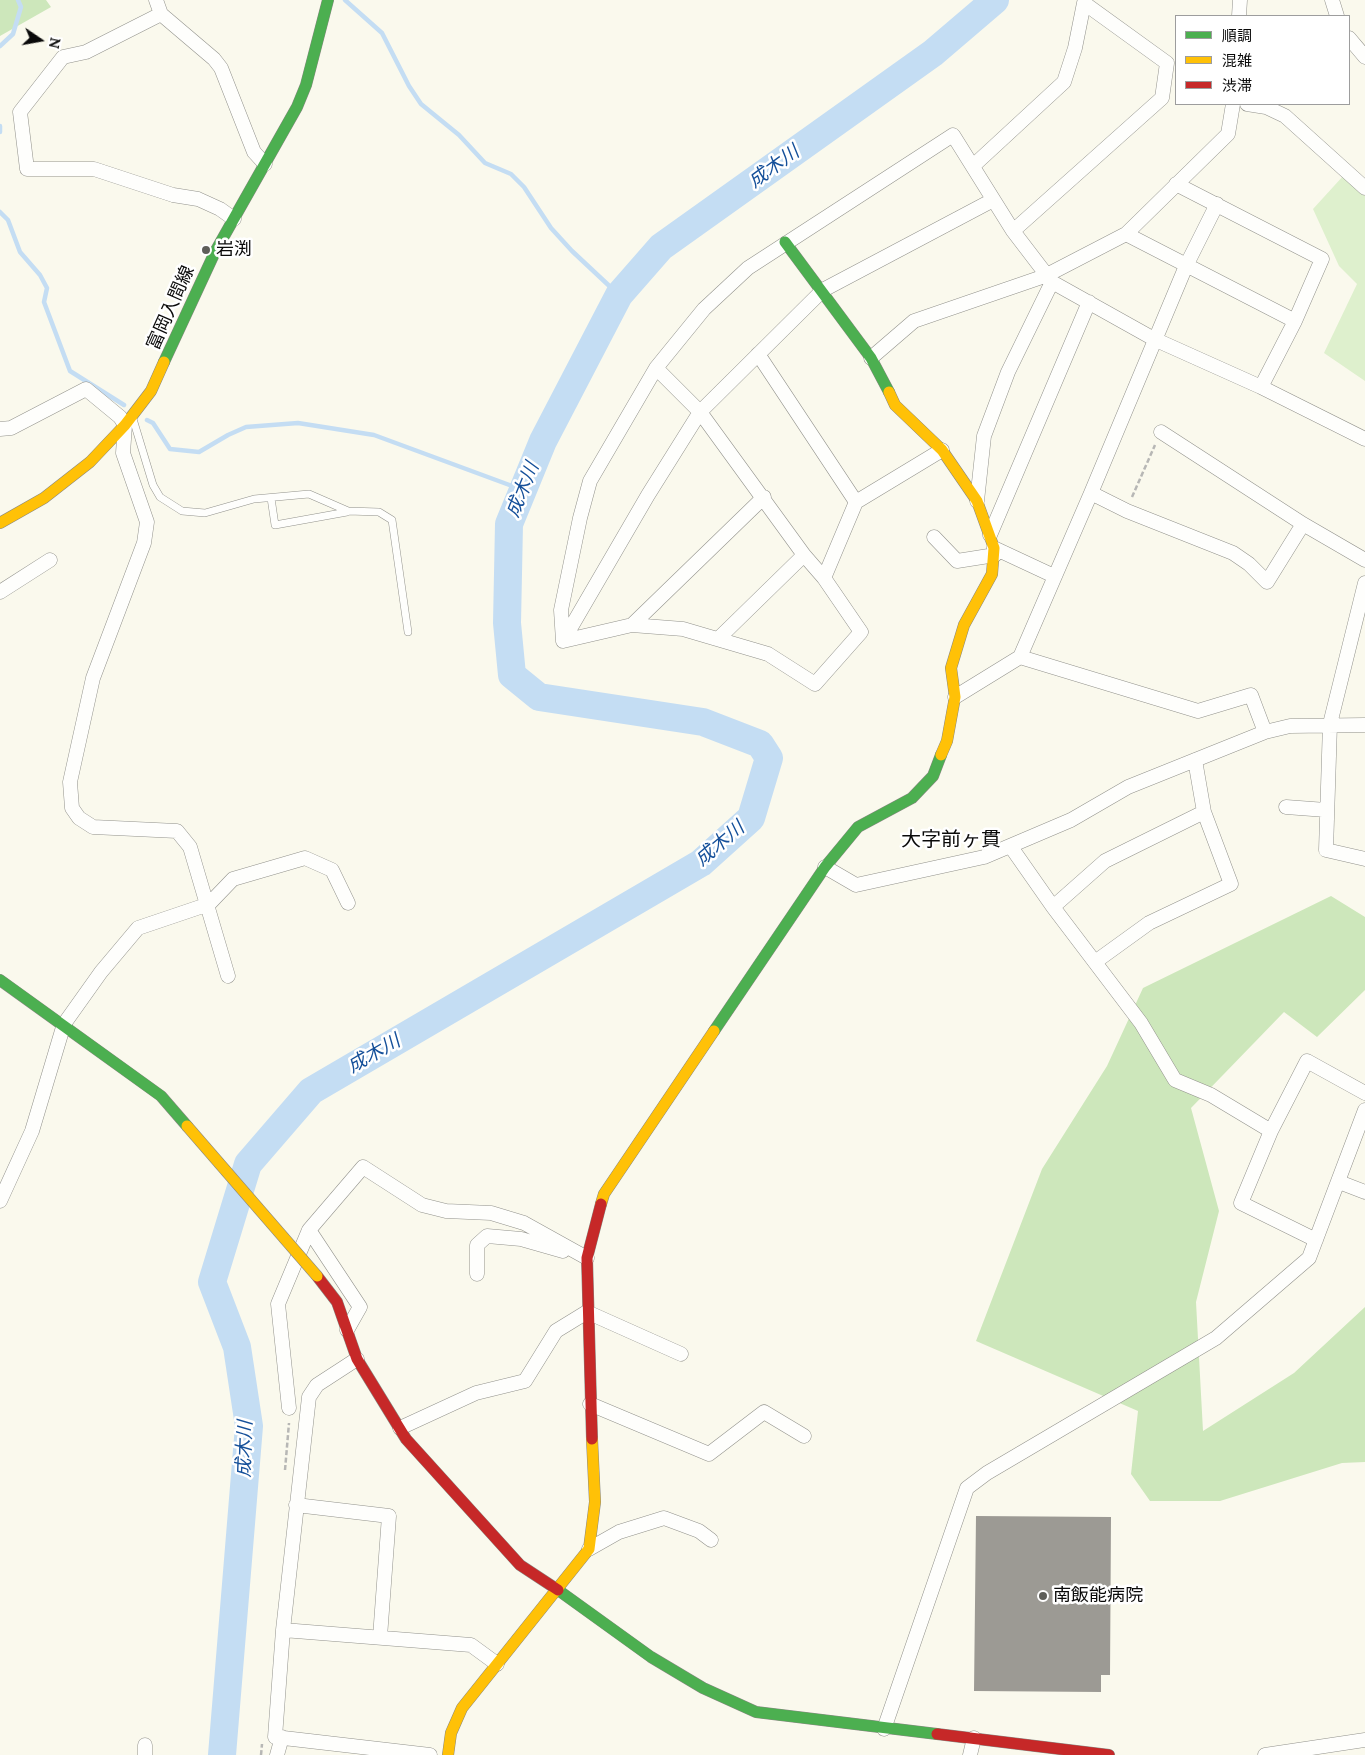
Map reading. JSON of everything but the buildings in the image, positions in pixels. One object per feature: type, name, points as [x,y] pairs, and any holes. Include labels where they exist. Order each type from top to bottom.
[{"type":"street","points":[[156,0],[162,14],[214,59],[221,68],[254,152],[265,164]]},
{"type":"street","points":[[1239,15],[1240,0]]},
{"type":"street","points":[[1332,0],[1338,15]]},
{"type":"street","name":"富岡入間線","points":[[0,523],[44,498],[90,462],[129,420],[151,391],[215,252],[284,133],[306,86],[328,2]]},
{"type":"street","points":[[973,166],[1064,82],[1084,2],[1167,63],[1162,98],[1013,231]]},
{"type":"street","points":[[162,14],[86,52],[63,57],[20,112],[27,169],[94,169],[173,195],[198,199],[220,209],[234,219]]},
{"type":"street","points":[[1350,39],[1365,58]]},
{"type":"street","points":[[1162,98],[1175,98]]},
{"type":"street","points":[[871,358],[914,321],[1049,279],[1126,234],[1228,134],[1233,105]]},
{"type":"street","points":[[1253,105],[1266,107],[1285,116],[1365,188]]},
{"type":"street","points":[[563,641],[560,610],[590,481],[656,368],[704,309],[748,268],[785,242],[953,135],[1013,231],[1049,279],[1154,339],[1261,387],[1365,439]]},
{"type":"street","points":[[1176,184],[1322,259],[1295,321],[1261,387]]},
{"type":"street","points":[[563,641],[648,495],[700,412],[823,290],[993,200]]},
{"type":"street","points":[[955,697],[1020,657],[1092,493],[1154,339],[1186,266],[1217,204]]},
{"type":"street","points":[[1126,234],[1295,321]]},
{"type":"street","points":[[785,242],[823,290],[871,358],[895,405],[942,450],[977,501],[993,546],[1054,576]]},
{"type":"street","points":[[977,501],[984,436],[1008,372],[1049,279]]},
{"type":"street","points":[[589,1548],[595,1502],[590,1404],[587,1258],[604,1194],[825,867],[858,827],[912,798],[932,776],[947,741],[955,697],[951,668],[964,626],[992,574],[993,546],[1089,302]]},
{"type":"street","points":[[758,354],[856,502]]},
{"type":"street","points":[[563,641],[632,625],[683,629],[768,654],[815,684],[861,632],[824,578],[804,555],[764,497],[700,412],[656,368]]},
{"type":"street","points":[[0,429],[11,428],[86,389],[120,417],[129,420],[123,452],[147,522],[144,543],[93,678],[70,782],[72,808],[80,818],[93,827],[177,831],[190,847],[209,904],[228,976]]},
{"type":"street","points":[[1161,432],[1303,524],[1365,560]]},
{"type":"street","points":[[824,578],[856,502],[942,450]]},
{"type":"street","points":[[1092,493],[1127,511],[1233,553],[1249,564],[1267,582],[1303,524]]},
{"type":"street","points":[[632,625],[764,497]]},
{"type":"street","points":[[934,537],[957,561],[993,546]]},
{"type":"street","points":[[718,638],[804,555]]},
{"type":"street","points":[[0,592],[50,560]]},
{"type":"street","points":[[1365,583],[1330,724],[1326,810],[1326,850],[1365,859]]},
{"type":"street","points":[[1020,657],[1198,711],[1251,695],[1266,732]]},
{"type":"street","points":[[825,867],[856,886],[984,857],[1071,820],[1128,787],[1266,732],[1290,726],[1365,725]]},
{"type":"street","points":[[1095,962],[1149,923],[1231,884],[1204,812],[1195,760]]},
{"type":"street","points":[[1286,807],[1326,810]]},
{"type":"street","points":[[1053,907],[1105,861],[1204,812]]},
{"type":"street","points":[[1011,847],[1053,907],[1141,1023],[1175,1080],[1211,1095],[1271,1131]]},
{"type":"street","points":[[0,1201],[32,1131],[64,1024],[101,972],[138,928],[209,904],[233,879],[305,858],[332,870],[348,903]]},
{"type":"street","points":[[0,980],[64,1024],[161,1096],[337,1302],[357,1359],[406,1439],[520,1565],[652,1657],[703,1688],[756,1712],[1109,1755]]},
{"type":"street","points":[[1316,1240],[1241,1203],[1271,1131],[1307,1061],[1365,1093]]},
{"type":"street","points":[[884,1729],[967,1488],[988,1473],[1216,1338],[1309,1258],[1365,1110]]},
{"type":"street","points":[[289,1408],[278,1304],[309,1230],[363,1168],[422,1205],[446,1211],[490,1213],[524,1223],[587,1258]]},
{"type":"street","points":[[1339,1182],[1365,1192]]},
{"type":"street","points":[[309,1230],[360,1307],[347,1330]]},
{"type":"street","points":[[477,1274],[477,1245],[487,1236],[521,1239],[587,1258]]},
{"type":"street","points":[[587,1312],[681,1354]]},
{"type":"street","points":[[400,1428],[476,1393],[524,1381],[556,1331],[587,1312]]},
{"type":"street","points":[[357,1359],[317,1385],[309,1397],[283,1630],[275,1737],[430,1755]]},
{"type":"street","points":[[590,1404],[709,1454],[764,1412],[804,1436]]},
{"type":"street","points":[[296,1505],[390,1516],[380,1637]]},
{"type":"street","points":[[448,1755],[451,1734],[462,1708],[589,1548],[619,1532],[664,1518],[699,1531],[711,1540]]},
{"type":"street","points":[[283,1630],[471,1645],[497,1664]]},
{"type":"street","points":[[277,1755],[282,1737]]},
{"type":"street","points":[[970,1755],[974,1738]]},
{"type":"street","points":[[1264,1755],[1365,1740]]},
{"type":"lane","points":[[129,420],[153,485],[160,497],[172,505],[192,513],[205,513],[254,499],[308,494],[348,512]]},
{"type":"lane","points":[[271,498],[275,525],[348,512],[379,512],[392,520],[408,632]]},
{"type":"path","points":[[1127,511],[1161,432]]},
{"type":"green space","points":[[0,0],[46,0],[51,7],[0,36]]},
{"type":"green space","points":[[1344,175],[1365,196],[1365,381],[1324,353],[1357,284],[1339,266],[1313,209]]},
{"type":"green space","points":[[1331,896],[1365,917],[1365,990],[1317,1037],[1284,1012],[1191,1108],[1219,1211],[1196,1302],[1203,1431],[1294,1373],[1365,1307],[1365,1462],[1342,1463],[1220,1501],[1150,1501],[1131,1474],[1138,1411],[976,1341],[1042,1169],[1107,1066],[1143,988]]},
{"type":"waterway","points":[[0,46],[13,34],[21,7],[18,0]]},
{"type":"waterway","points":[[345,0],[382,33],[409,86],[421,104],[459,135],[485,163],[511,174],[524,187],[551,228],[572,251],[619,295]]},
{"type":"waterway","name":"成木川","points":[[222,1755],[249,1426],[237,1347],[212,1282],[248,1164],[311,1091],[701,863],[751,818],[769,758],[760,744],[703,722],[539,697],[512,675],[507,623],[509,524],[543,441],[619,295],[661,247],[933,53],[995,0]]},
{"type":"waterway","points":[[0,126],[0,132]]},
{"type":"waterway","points":[[0,212],[8,220],[20,252],[40,275],[47,288],[44,302],[70,371],[124,405]]},
{"type":"waterway","points":[[147,420],[153,423],[170,449],[199,452],[246,427],[298,423],[374,435],[523,490]]},
{"type":"traffic: fast","points":[[164,362],[215,252],[297,107],[306,85],[328,0]]},
{"type":"traffic: fast","points":[[785,242],[871,358],[889,392]]},
{"type":"traffic: fast","points":[[714,1031],[825,867],[858,827],[912,798],[933,776],[941,755]]},
{"type":"traffic: fast","points":[[0,980],[161,1096],[187,1126]]},
{"type":"traffic: fast","points":[[558,1590],[651,1657],[703,1688],[756,1712],[937,1734]]},
{"type":"traffic: slow","points":[[0,523],[44,498],[90,462],[125,425],[151,391],[164,362]]},
{"type":"traffic: slow","points":[[889,392],[895,405],[942,450],[977,501],[994,548],[992,574],[964,625],[951,668],[955,697],[947,741],[941,755]]},
{"type":"traffic: slow","points":[[601,1204],[604,1194],[714,1031]]},
{"type":"traffic: slow","points":[[187,1126],[317,1276]]},
{"type":"traffic: slow","points":[[448,1755],[451,1733],[462,1708],[589,1549],[595,1502],[592,1439]]},
{"type":"traffic: jam","points":[[592,1439],[587,1258],[601,1204]]},
{"type":"traffic: jam","points":[[317,1276],[337,1302],[357,1359],[406,1439],[520,1565],[558,1590]]},
{"type":"traffic: jam","points":[[937,1734],[1109,1755]]},
{"type":"place","name":"岩渕","points":[[206,250]]},
{"type":"place","name":"南飯能病院","points":[[1043,1596]]},
{"type":"district","name":"大字前ヶ貫","points":[[951,840]]}]
